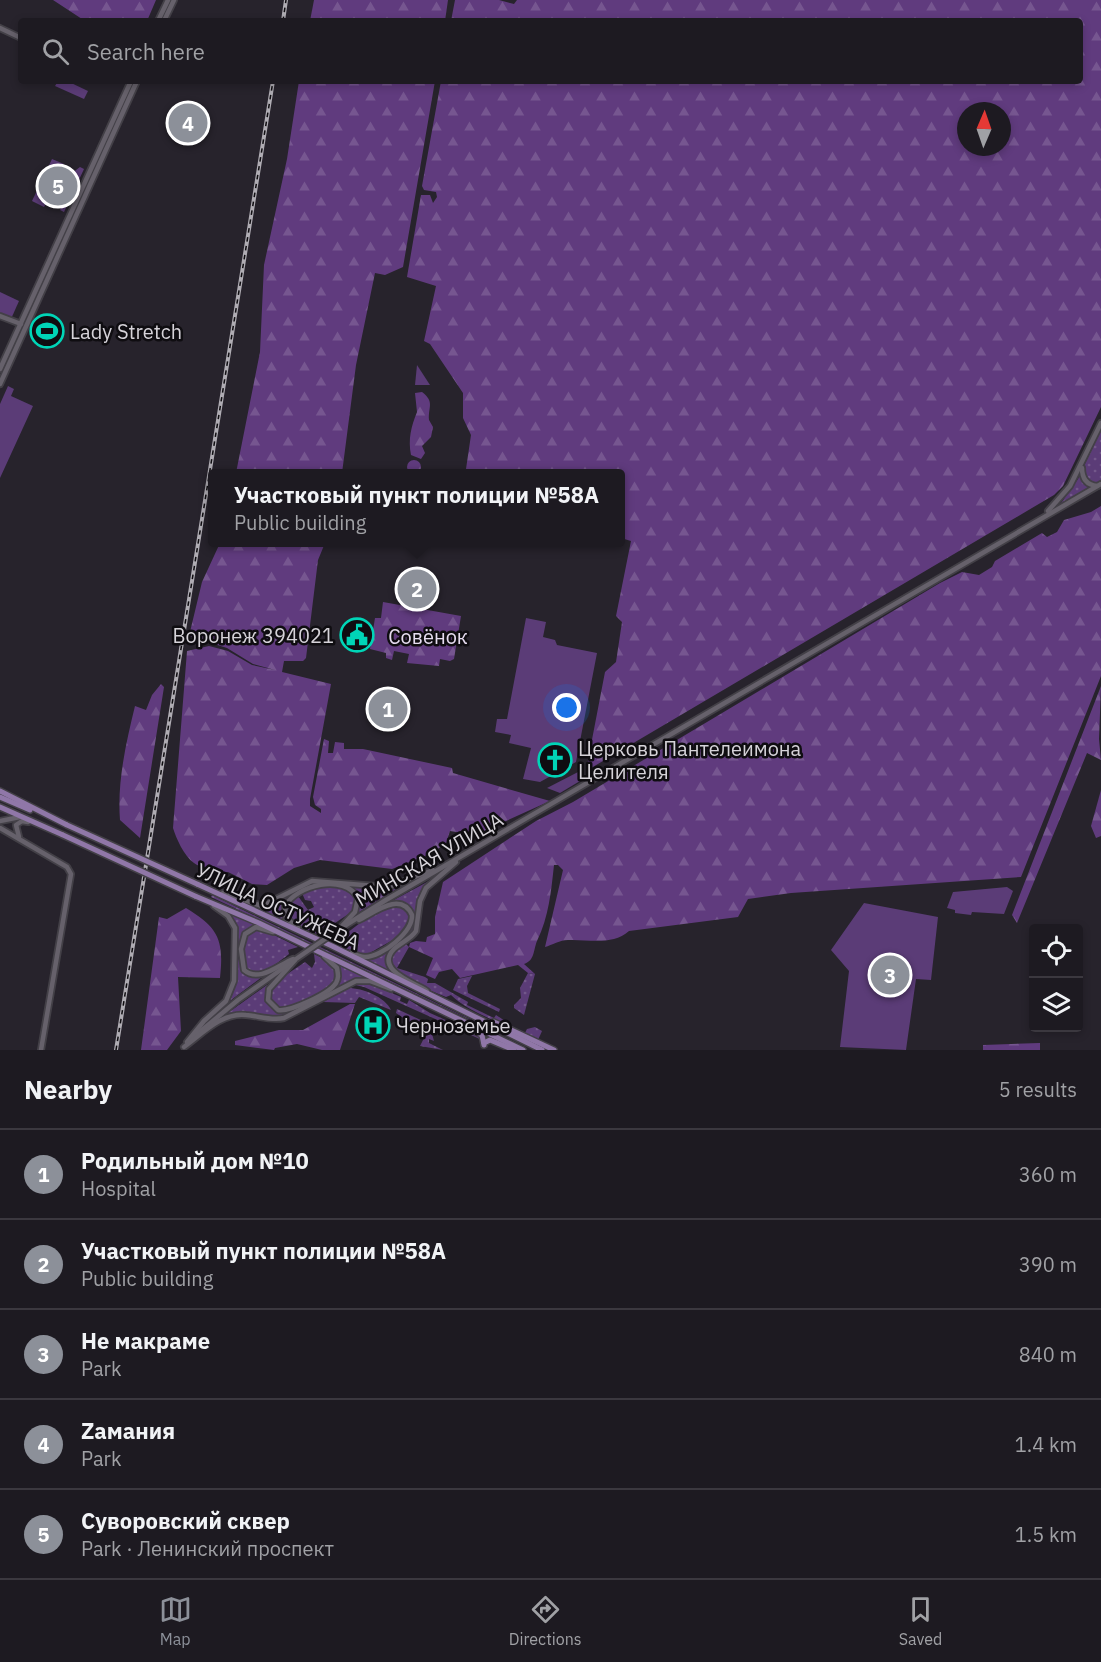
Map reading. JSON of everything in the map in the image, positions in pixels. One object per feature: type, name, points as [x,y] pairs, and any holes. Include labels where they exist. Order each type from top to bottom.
[{"type":"main road","name":"УЛИЦА ОСТУЖЕВА","points":[[0,791],[67,825],[332,946],[542,1050]]},
{"type":"main road","points":[[0,797],[67,825]]},
{"type":"main road","name":"УЛИЦА ОСТУЖЕВА","points":[[0,807],[298,942],[522,1050]]},
{"type":"main road","points":[[448,1003],[554,1050]]},
{"type":"main road","points":[[432,1007],[481,1034],[483,1045],[490,1040],[514,1050]]},
{"type":"street","points":[[159,18],[168,0]]},
{"type":"street","points":[[165,18],[174,0]]},
{"type":"street","points":[[0,28],[18,37]]},
{"type":"street","points":[[0,384],[24,325],[132,84]]},
{"type":"street","points":[[0,316],[24,325]]},
{"type":"street","points":[[0,369],[24,325]]},
{"type":"street","points":[[1026,526],[1054,506],[1084,463],[1101,423]]},
{"type":"street","points":[[1084,463],[1084,479],[1088,484],[1099,485]]},
{"type":"street","points":[[1026,526],[1099,485]]},
{"type":"street","name":"МИНСКАЯ УЛИЦА","points":[[183,1048],[215,1018],[338,930],[1026,526]]},
{"type":"street","points":[[0,821],[17,816],[27,818]]},
{"type":"street","points":[[19,837],[15,827],[22,821],[63,835]]},
{"type":"street","points":[[0,828],[67,867],[71,876],[41,1050]]},
{"type":"street","points":[[448,1003],[397,975],[390,967],[389,958],[394,949],[416,931],[420,901],[426,888],[465,855]]},
{"type":"street","points":[[197,884],[262,906],[312,881],[393,886],[457,859]]},
{"type":"street","points":[[311,937],[288,921],[284,910],[293,896],[316,885],[347,888],[358,898],[355,912],[338,930]]},
{"type":"street","points":[[183,1048],[204,1021],[226,1001],[235,972],[237,939],[233,923],[226,913],[195,896]]},
{"type":"street","points":[[332,946],[360,956],[373,956],[407,932],[412,915],[404,905],[389,904],[338,930]]},
{"type":"street","points":[[296,959],[265,974],[251,975],[242,966],[242,943],[247,932],[256,927],[298,942]]},
{"type":"street","points":[[296,959],[269,989],[269,1002],[278,1010],[296,1007],[336,983],[337,968],[320,953]]},
{"type":"street","points":[[183,1048],[227,1017],[243,1014],[273,1020],[284,1018],[349,983],[361,980],[377,983],[432,1007]]},
{"type":"shaded area","points":[[56,84],[73,84],[88,91],[84,99],[55,86]]},
{"type":"shaded area","points":[[52,159],[64,164],[60,172],[68,176],[80,167],[84,169],[64,212],[60,210],[64,202],[50,196],[44,207],[32,201]]},
{"type":"shaded area","points":[[0,292],[19,301],[11,319],[0,314]]},
{"type":"shaded area","points":[[417,365],[430,385],[415,385]]},
{"type":"shaded area","points":[[8,386],[14,389],[11,396],[33,406],[0,478],[0,404]]},
{"type":"shaded area","points":[[1101,429],[1101,480],[1059,506],[1078,479]]},
{"type":"shaded area","points":[[526,618],[546,622],[543,637],[555,640],[557,645],[597,653],[576,762],[540,782],[523,779],[531,748],[509,743],[511,735],[495,732],[497,719],[507,719]]},
{"type":"shaded area","points":[[580,771],[580,781],[560,793],[547,788]]},
{"type":"shaded area","points":[[431,880],[420,896],[414,931],[395,946],[388,965],[393,974],[362,958],[367,959],[383,951],[406,935],[414,920],[413,911],[402,902],[390,902]]},
{"type":"shaded area","points":[[313,882],[380,889],[401,886],[356,914],[360,899],[354,889],[312,883],[286,900],[282,915],[288,923],[252,906],[270,905]]},
{"type":"shaded area","points":[[323,886],[344,889],[356,897],[353,911],[329,927],[326,924],[321,929],[321,934],[342,944],[349,943],[343,936],[371,915],[387,908],[403,906],[410,915],[410,924],[400,936],[366,955],[358,954],[294,923],[287,915],[287,905],[298,896],[308,910],[314,907],[311,901],[305,900],[302,893]]},
{"type":"shaded area","points":[[1007,887],[1013,891],[1004,914],[972,912],[971,915],[955,913],[955,910],[947,908],[953,892]]},
{"type":"shaded area","points":[[212,895],[534,1050],[211,897]]},
{"type":"shaded area","points":[[864,903],[938,917],[931,980],[916,979],[906,1050],[840,1047],[849,971],[831,950]]},
{"type":"shaded area","points":[[227,912],[257,925],[245,932],[239,945],[237,932]]},
{"type":"shaded area","points":[[255,929],[262,929],[298,947],[288,950],[289,954],[270,968],[259,971],[248,970],[242,953],[244,942]]},
{"type":"shaded area","points":[[405,943],[409,947],[397,968],[425,977],[428,979],[427,983],[435,983],[468,1002],[467,1005],[494,1018],[496,1015],[511,1025],[507,1026],[477,1012],[451,995],[446,997],[404,977],[393,965],[391,957]]},
{"type":"shaded area","points":[[314,954],[330,962],[336,969],[334,983],[313,998],[296,1005],[279,1007],[272,1004],[269,992],[277,981],[305,962],[312,968],[315,962]]},
{"type":"shaded area","points":[[239,957],[245,974],[262,977],[227,1003],[234,981]]},
{"type":"shaded area","points":[[333,961],[368,978],[346,983],[323,996],[332,989],[340,976]]},
{"type":"shaded area","points":[[528,973],[535,974],[524,1015],[514,1008],[514,1005],[521,998],[520,988]]},
{"type":"shaded area","points":[[472,976],[467,986],[468,993],[500,1009],[499,1012],[453,990],[458,979]]},
{"type":"shaded area","points":[[363,981],[401,997],[400,1001],[407,1004],[409,1000],[430,1013],[479,1035],[482,1040],[364,987],[351,984]]},
{"type":"shaded area","points":[[267,985],[268,1001],[274,1009],[283,1012],[296,1010],[310,1003],[295,1012],[278,1017],[225,1015]]},
{"type":"shaded area","points":[[348,988],[373,994],[384,1001],[391,1010],[359,997],[355,1003],[323,1002]]},
{"type":"shaded area","points":[[397,1009],[440,1029],[420,1033],[415,1031],[417,1027],[396,1013]]},
{"type":"shaded area","points":[[535,1027],[542,1031],[538,1040],[525,1033],[527,1029]]},
{"type":"shaded area","points":[[432,1034],[434,1041],[429,1039],[429,1043],[443,1050],[420,1046],[425,1036]]},
{"type":"green space","points":[[53,0],[156,0],[148,18],[80,18]]},
{"type":"green space","points":[[314,0],[448,0],[445,18],[311,18]]},
{"type":"green space","points":[[455,0],[499,0],[514,4],[517,0],[1101,0],[1101,407],[1063,486],[1054,495],[586,771],[605,672],[616,662],[622,622],[616,616],[631,541],[625,539],[625,469],[466,469],[471,435],[463,418],[463,393],[430,344],[424,341],[436,286],[407,277],[421,195],[430,195],[433,203],[437,197],[436,192],[424,190],[422,186],[440,84],[1083,84],[1083,18],[452,18]]},
{"type":"green space","points":[[299,84],[434,84],[403,267],[385,275],[375,273],[356,365],[343,469],[237,469],[260,352],[264,265],[287,159]]},
{"type":"green space","points":[[422,392],[430,402],[429,420],[433,427],[431,437],[422,446],[425,453],[421,459],[411,455],[410,438],[417,412],[415,393]]},
{"type":"green space","points":[[411,460],[417,460],[421,464],[421,469],[407,469],[407,464]]},
{"type":"green space","points":[[1101,506],[1101,676],[1021,877],[791,893],[748,899],[738,917],[629,931],[615,939],[608,940],[565,940],[545,947],[563,870],[558,865],[554,865],[549,904],[544,922],[532,958],[524,964],[535,974],[528,973],[518,965],[460,978],[452,969],[439,972],[435,979],[426,975],[433,958],[409,947],[410,943],[416,941],[426,942],[427,937],[435,934],[435,917],[443,882],[536,821],[573,802],[940,583],[962,572],[979,575],[992,567],[995,561],[1042,533],[1047,537],[1057,532],[1064,520],[1091,512]]},
{"type":"green space","points":[[218,547],[323,547],[318,560],[306,658],[303,661],[284,661],[282,672],[331,684],[310,799],[310,806],[321,813],[313,797],[324,739],[329,741],[328,753],[333,753],[335,742],[344,743],[344,749],[363,749],[452,768],[453,773],[550,801],[475,835],[450,831],[446,843],[432,853],[392,869],[320,860],[294,868],[267,885],[252,884],[228,872],[210,875],[190,860],[178,842],[173,828],[187,651],[209,646],[228,651],[252,665],[275,670],[253,664],[227,648],[189,636],[202,582]]},
{"type":"green space","name":"Совёнок","points":[[383,602],[461,616],[454,659],[450,661],[440,659],[439,666],[407,663],[409,654],[394,651],[392,660],[386,658],[386,653],[370,649],[375,618],[381,618]]},
{"type":"green space","points":[[161,684],[164,687],[140,838],[120,820],[123,763],[135,706],[146,710],[152,695]]},
{"type":"green space","points":[[1101,686],[1099,739],[1101,760],[1087,753],[1017,923],[1012,915]]},
{"type":"green space","points":[[1101,790],[1101,836],[1096,838],[1091,826]]},
{"type":"green space","points":[[186,908],[206,922],[217,936],[221,954],[220,978],[178,977],[181,1031],[167,1050],[141,1050],[159,917],[167,919]]},
{"type":"green space","points":[[350,1004],[355,1004],[340,1050],[322,1050],[297,1044],[274,1050],[235,1045],[235,1041],[279,1030],[303,1030]]},
{"type":"green space","points":[[1040,1043],[1040,1050],[983,1050],[983,1045]]},
{"type":"railway","points":[[283,18],[286,0]]},
{"type":"railway","points":[[210,469],[273,84]]},
{"type":"railway","points":[[116,1050],[208,482]]},
{"type":"place","name":"Zамания","points":[[188,123]]},
{"type":"place","name":"Суворовский сквер","points":[[58,186]]},
{"type":"place","name":"Lady Stretch","points":[[47,331]]},
{"type":"place","name":"Участковый пункт полиции №58А","points":[[417,589]]},
{"type":"place","name":"Воронеж 394021","points":[[357,635]]},
{"type":"place","name":"Родильный дом №10","points":[[388,709]]},
{"type":"place","name":"Церковь Пантелеимона Целителя","points":[[555,760]]},
{"type":"place","name":"Не макраме","points":[[890,975]]},
{"type":"place","name":"Черноземье","points":[[373,1025]]}]
